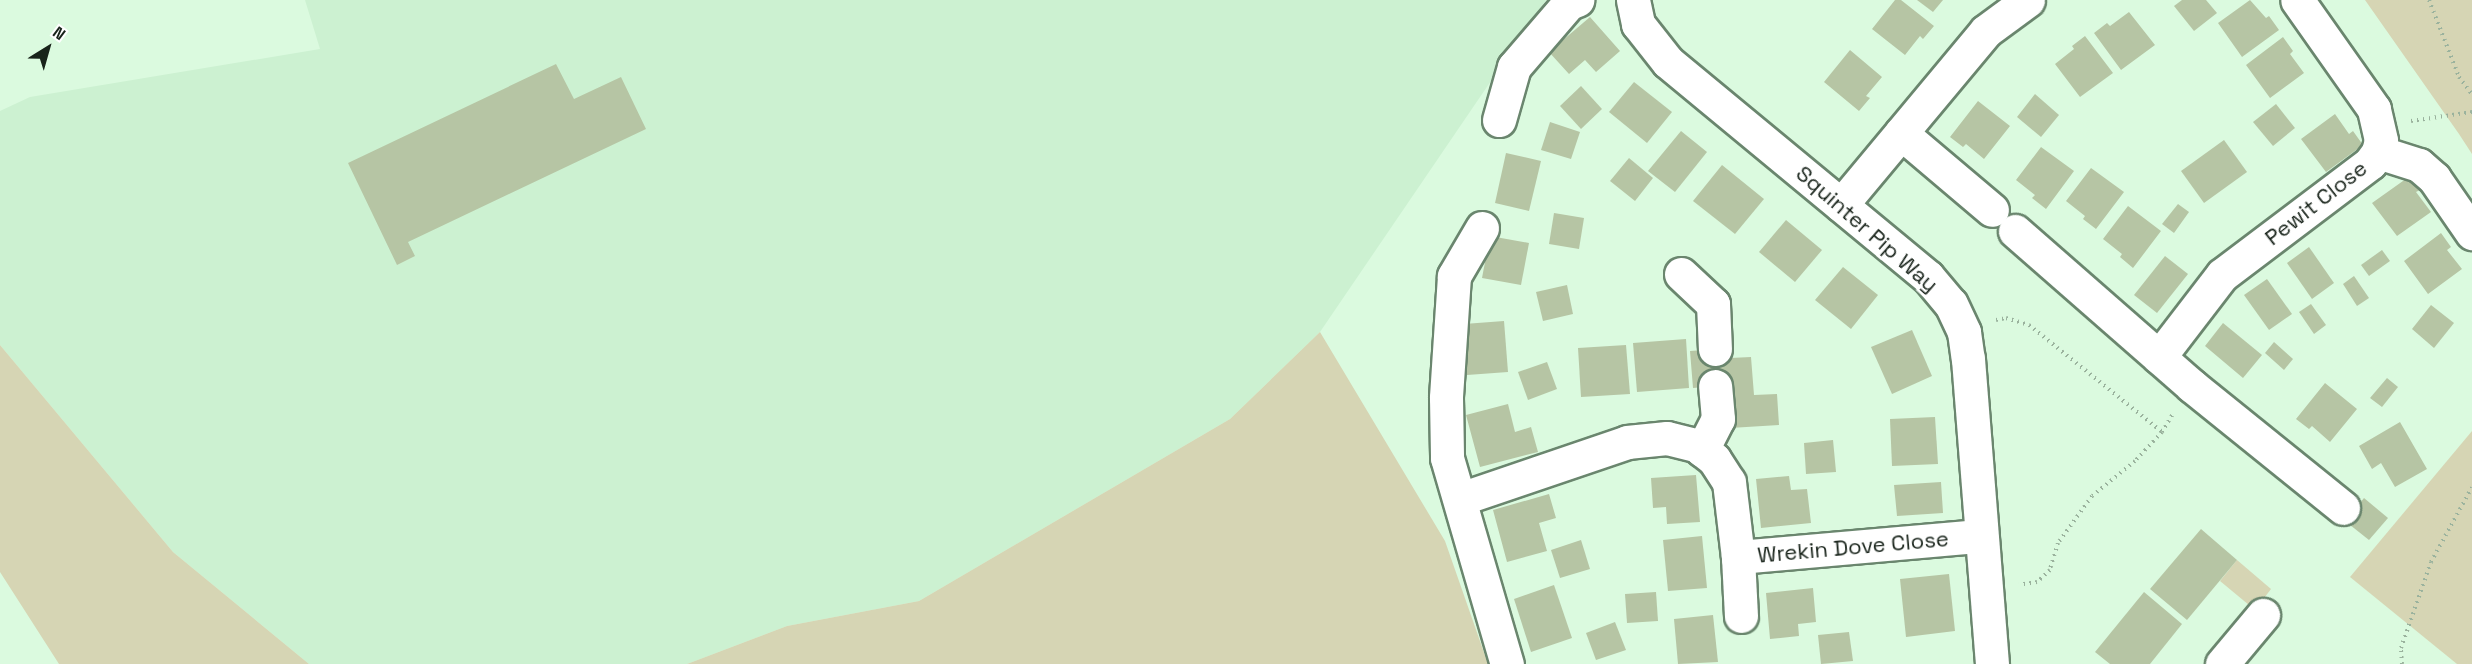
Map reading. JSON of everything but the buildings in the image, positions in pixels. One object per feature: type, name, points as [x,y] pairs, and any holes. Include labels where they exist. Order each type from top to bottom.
[{"type":"street","points":[[1499,120],[1514,67],[1569,3],[1577,0]]},
{"type":"street","name":"Squinter Pip Way","points":[[1633,0],[1638,24],[1668,62],[1928,277],[1951,304],[1964,332],[1968,359],[1980,536],[1992,664]]},
{"type":"street","points":[[1841,205],[1986,31],[2028,0]]},
{"type":"street","points":[[2297,0],[2374,109],[2378,138],[2419,165],[2434,178],[2472,233]]},
{"type":"street","points":[[1901,134],[2192,386],[2343,508]]},
{"type":"street","name":"Pewit Close","points":[[2159,357],[2222,275],[2370,163],[2378,138]]},
{"type":"street","points":[[1482,228],[1454,276],[1446,398],[1447,458],[1507,664]]},
{"type":"street","points":[[1681,274],[1713,304],[1715,349]]},
{"type":"street","points":[[1702,450],[1718,419],[1715,386]]},
{"type":"street","name":"Wrekin Dove Close","points":[[1460,499],[1627,442],[1667,438],[1696,445],[1714,459],[1729,482],[1738,557],[1980,536]]},
{"type":"street","points":[[1738,557],[1741,616]]},
{"type":"street","points":[[2222,664],[2263,615]]},
{"type":"path","points":[[2429,0],[2460,77],[2472,94]]},
{"type":"path","points":[[2378,138],[2472,112]]},
{"type":"path","points":[[1990,321],[2006,318],[2029,325],[2162,432],[2135,461],[2092,496],[2058,543],[2050,570],[2037,582],[2016,586]]},
{"type":"path","points":[[2402,664],[2401,648],[2431,562],[2472,487]]},
{"type":"shaded area","points":[[305,0],[1546,0],[1320,332],[1230,419],[919,601],[787,626],[687,664],[309,664],[173,552],[0,345],[0,111],[30,97],[320,49]]},
{"type":"shaded area","points":[[2365,0],[2472,0],[2472,154],[2459,134]]},
{"type":"shaded area","points":[[1320,332],[1445,541],[1488,664],[687,664],[787,626],[919,601],[1230,419]]},
{"type":"shaded area","points":[[0,345],[173,552],[309,664],[59,664],[0,572]]},
{"type":"shaded area","points":[[2472,431],[2472,664],[2457,664],[2350,577]]},
{"type":"shaded area","points":[[2237,560],[2271,589],[2255,610],[2220,581]]}]
